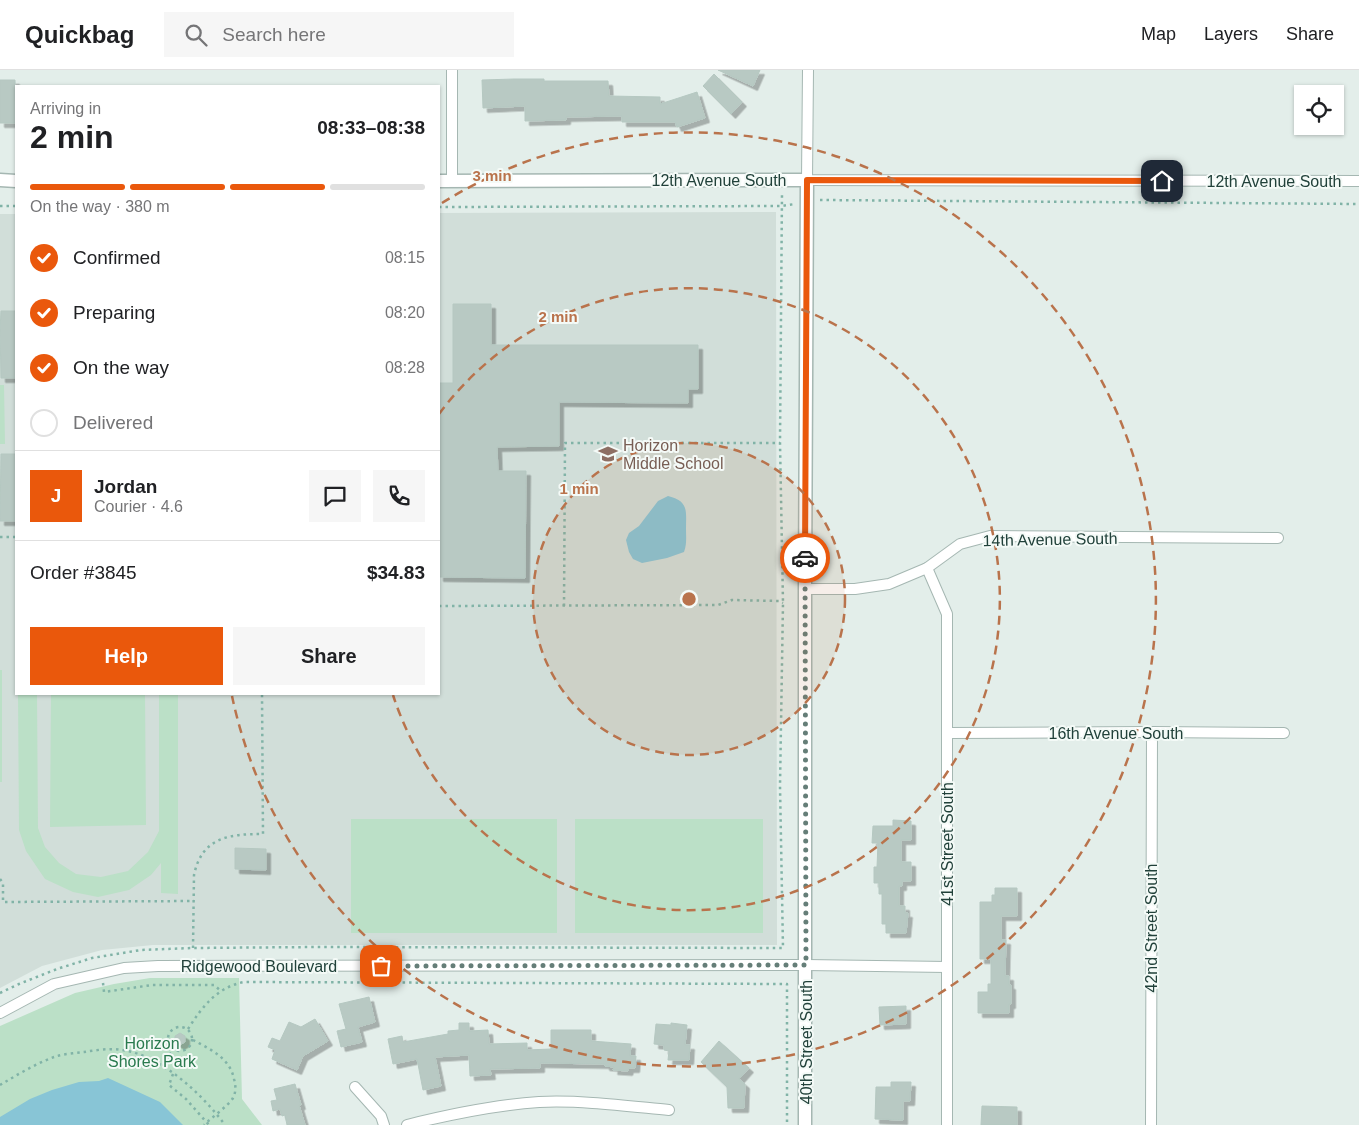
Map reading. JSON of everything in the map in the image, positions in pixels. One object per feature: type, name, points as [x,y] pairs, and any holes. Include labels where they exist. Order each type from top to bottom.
[{"type":"street","points":[[452,70],[452,181]]},
{"type":"street","points":[[807,180],[808,70]]},
{"type":"street","points":[[0,180],[15,180]]},
{"type":"street","name":"40th Street South","points":[[806,1125],[804,589],[807,180]]},
{"type":"street","name":"12th Avenue South","points":[[440,181],[1359,182]]},
{"type":"street","name":"14th Avenue South","points":[[804,589],[854,589],[889,584],[927,568],[960,544],[990,536],[1278,538]]},
{"type":"street","name":"41st Street South","points":[[927,568],[947,614],[947,1125]]},
{"type":"street","name":"16th Avenue South","points":[[947,733],[1152,732],[1284,734]]},
{"type":"street","name":"42nd Street South","points":[[1151,1125],[1152,732]]},
{"type":"street","name":"Ridgewood Boulevard","points":[[0,1013],[54,984],[124,968],[158,966],[806,965],[947,967]]},
{"type":"street","points":[[356,1087],[381,1116],[384,1125]]},
{"type":"street","points":[[407,1125],[498,1106],[541,1102],[669,1110]]},
{"type":"path","points":[[0,993],[57,969],[101,956],[141,950],[194,948],[783,948],[780,786],[783,603],[780,443],[782,180]]},
{"type":"path","points":[[440,207],[781,206],[826,199],[1359,204]]},
{"type":"path","points":[[0,206],[15,206]]},
{"type":"path","points":[[564,606],[565,444],[780,443]]},
{"type":"path","points":[[0,537],[15,537]]},
{"type":"path","points":[[440,606],[718,605],[732,600],[779,601],[783,603]]},
{"type":"path","points":[[194,948],[194,875],[202,854],[210,844],[232,836],[263,834],[262,695]]},
{"type":"path","points":[[0,879],[3,883],[3,902],[194,901]]},
{"type":"path","points":[[101,956],[104,992],[152,985],[179,984],[214,985],[221,991]]},
{"type":"path","points":[[188,1029],[199,1011],[211,998],[233,984],[244,982],[787,984],[787,1125]]},
{"type":"path","points":[[182,1027],[188,1029],[192,1040],[188,1049],[179,1051],[171,1047],[168,1038],[172,1030],[182,1027]]},
{"type":"path","points":[[173,1074],[169,1084],[186,1099],[206,1124],[233,1097],[236,1087],[233,1074],[224,1059],[212,1049],[192,1040]]},
{"type":"path","points":[[162,1066],[174,1048]]},
{"type":"path","points":[[0,1085],[31,1067],[56,1056],[122,1050],[144,1056],[190,1086],[225,1125]]},
{"type":"shaded area","name":"Horizon Middle School","points":[[776,212],[777,945],[153,945],[102,950],[42,966],[0,988],[0,214],[15,214],[15,695],[440,695],[440,213]]},
{"type":"green space","points":[[0,385],[4,385],[5,444],[0,444]]},
{"type":"green space","points":[[0,670],[2,670],[2,782],[0,782]]},
{"type":"green space","points":[[18,695],[37,695],[38,828],[45,847],[59,863],[76,874],[101,877],[128,871],[148,852],[159,831],[159,695],[178,695],[178,894],[161,893],[161,863],[151,875],[129,890],[98,897],[73,892],[45,879],[26,851],[19,830]]},
{"type":"green space","points":[[51,695],[145,695],[146,825],[50,827]]},
{"type":"green space","points":[[351,819],[557,819],[557,933],[351,933]]},
{"type":"green space","points":[[575,819],[763,819],[763,933],[575,933]]},
{"type":"green space","name":"Horizon Shores Park","points":[[150,978],[239,978],[242,1099],[262,1125],[0,1125],[0,1026],[75,993]]},
{"type":"water","points":[[668,496],[680,501],[685,508],[686,546],[684,552],[642,563],[633,559],[626,540],[629,533],[639,526],[658,501]]},
{"type":"water","points":[[108,1078],[160,1102],[183,1125],[0,1125],[0,1117],[30,1099],[79,1082],[99,1081]]},
{"type":"building","points":[[718,70],[760,70],[753,86]]},
{"type":"building","points":[[714,74],[742,102],[731,114],[703,86]]},
{"type":"building","points":[[0,80],[15,80],[15,123],[0,123]]},
{"type":"building","points":[[482,80],[608,81],[609,96],[660,97],[660,104],[697,92],[705,118],[677,127],[675,122],[622,122],[622,116],[566,117],[566,120],[525,121],[525,106],[483,108]]},
{"type":"building","points":[[453,304],[491,304],[491,345],[698,345],[698,389],[688,389],[688,403],[559,402],[559,446],[497,447],[498,471],[526,471],[525,578],[440,577],[440,383],[453,383]]},
{"type":"building","points":[[1,311],[15,311],[15,378],[1,378]]},
{"type":"building","points":[[1,454],[15,454],[15,521],[0,521]]},
{"type":"building","points":[[893,820],[911,821],[911,840],[901,840],[901,862],[911,862],[911,881],[902,881],[902,886],[899,886],[899,906],[905,906],[905,913],[908,913],[906,933],[886,933],[886,924],[882,924],[882,894],[879,894],[879,883],[874,883],[874,867],[877,867],[878,843],[872,843],[873,826],[893,826]]},
{"type":"building","points":[[235,848],[266,849],[266,870],[235,869]]},
{"type":"building","points":[[995,888],[1017,888],[1017,916],[1001,916],[1001,940],[1006,940],[1005,976],[1009,976],[1009,985],[1011,985],[1011,1004],[1009,1004],[1009,1013],[978,1013],[978,992],[988,992],[988,984],[991,984],[991,959],[980,959],[980,902],[992,902]]},
{"type":"building","points":[[369,997],[375,1022],[358,1027],[362,1042],[341,1047],[337,1031],[346,1029],[339,1004]]},
{"type":"building","points":[[906,1006],[906,1024],[880,1025],[879,1007]]},
{"type":"building","points":[[315,1019],[328,1041],[303,1056],[297,1070],[272,1059],[275,1050],[268,1047],[272,1038],[280,1041],[289,1022],[301,1027]]},
{"type":"building","points":[[459,1023],[469,1023],[469,1031],[488,1030],[489,1044],[527,1043],[527,1050],[551,1049],[551,1030],[591,1030],[591,1041],[631,1044],[630,1056],[636,1056],[635,1068],[629,1068],[628,1071],[613,1070],[614,1067],[605,1066],[605,1064],[540,1063],[540,1068],[490,1069],[491,1075],[470,1076],[469,1055],[435,1057],[441,1086],[423,1090],[417,1059],[393,1064],[388,1039],[402,1036],[403,1042],[448,1034],[448,1031],[459,1030]]},
{"type":"building","points":[[671,1023],[687,1025],[685,1045],[690,1045],[689,1060],[668,1060],[669,1051],[664,1050],[664,1045],[654,1044],[656,1024],[671,1025]]},
{"type":"building","points":[[180,1033],[185,1036],[185,1042],[180,1045],[175,1042],[175,1036]]},
{"type":"building","points":[[719,1041],[749,1068],[739,1079],[745,1084],[744,1108],[728,1108],[727,1087],[701,1062]]},
{"type":"building","points":[[891,1082],[911,1082],[910,1101],[903,1101],[903,1120],[875,1119],[876,1087],[891,1087]]},
{"type":"building","points":[[295,1084],[305,1125],[287,1125],[285,1115],[282,1116],[280,1109],[273,1111],[271,1101],[277,1100],[274,1089]]},
{"type":"building","points":[[982,1106],[1017,1107],[1017,1125],[981,1125]]},
{"type":"way so far","points":[[381,966],[806,965],[805,558]]},
{"type":"place","name":"Horizon Middle School","points":[[608,454]]},
{"type":"route","points":[[805,558],[807,180],[1162,181]]}]
